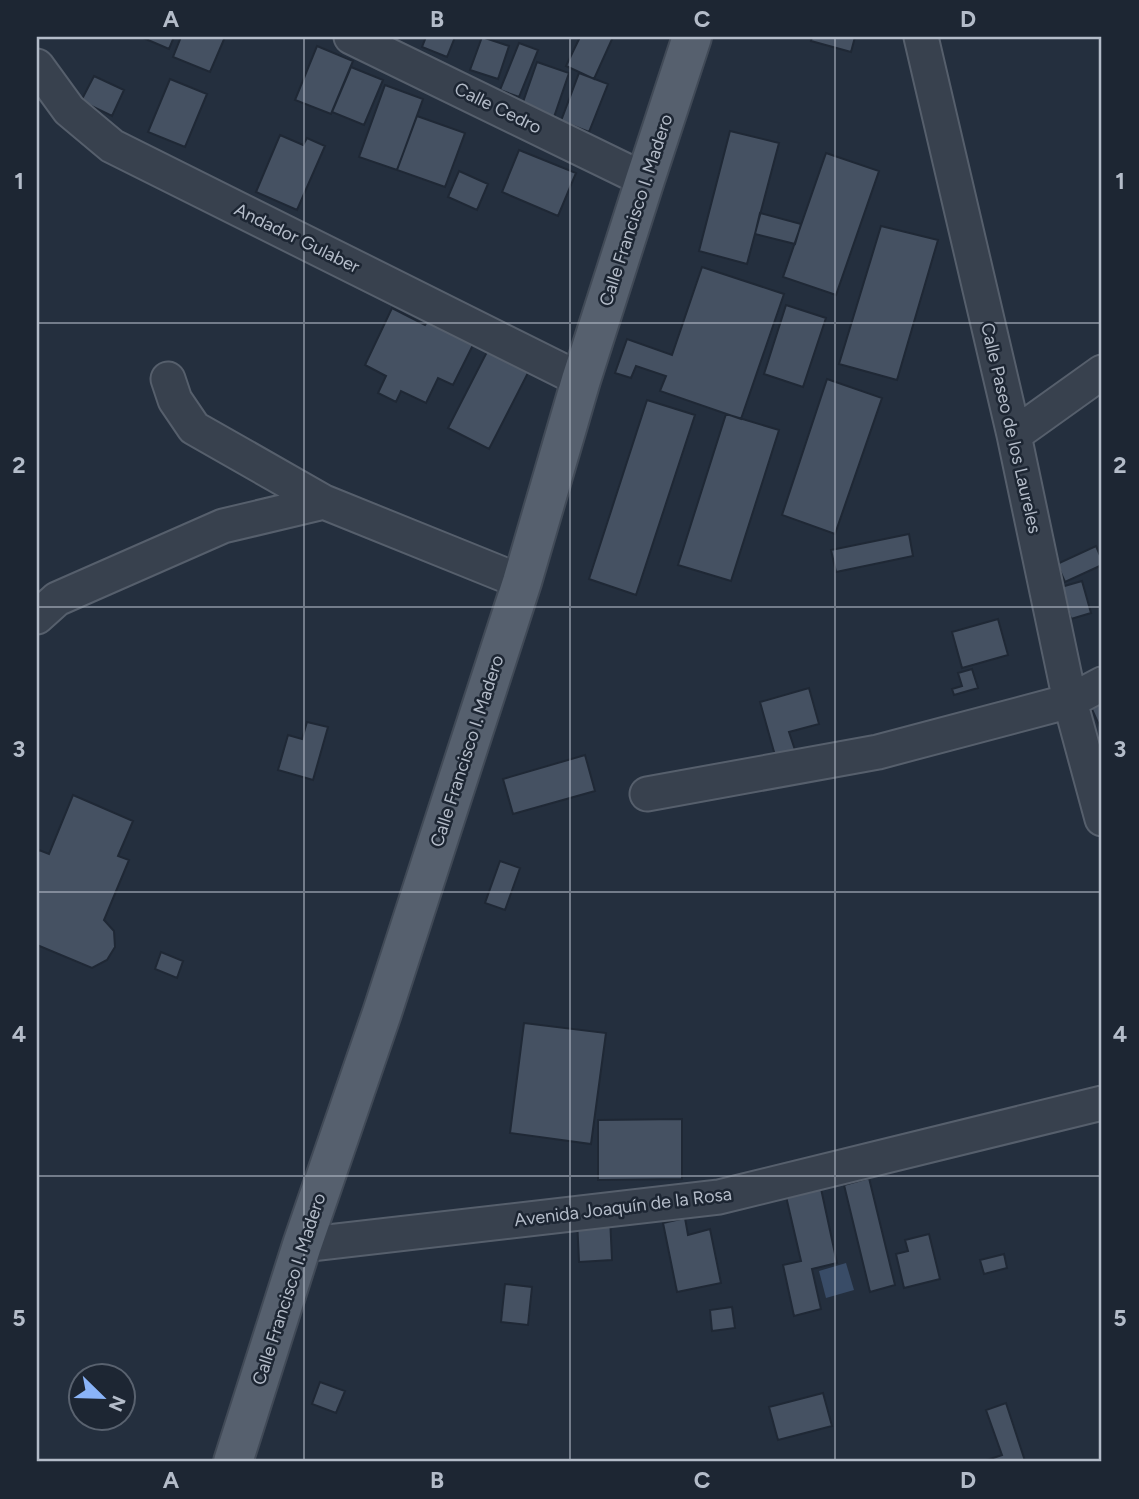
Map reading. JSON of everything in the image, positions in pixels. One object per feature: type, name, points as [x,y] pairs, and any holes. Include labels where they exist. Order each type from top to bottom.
[{"type":"main road","name":"Calle Francisco I. Madero","points":[[233,1462],[302,1245],[382,1013],[522,582],[581,380],[692,37]]},
{"type":"street","name":"Calle Cedro","points":[[351,37],[645,180]]},
{"type":"street","name":"Calle Paseo de los Laureles","points":[[921,37],[1014,435],[1070,701],[1102,819]]},
{"type":"street","name":"Andador Gulaber","points":[[37,66],[69,110],[112,146],[581,380]]},
{"type":"street","points":[[1014,435],[1102,372]]},
{"type":"street","points":[[168,379],[175,400],[194,428],[324,502],[522,582]]},
{"type":"street","points":[[37,617],[57,599],[223,526],[324,502]]},
{"type":"street","points":[[647,794],[877,752],[1070,701],[1102,684]]},
{"type":"street","name":"Avenida Joaquín de la Rosa","points":[[302,1245],[719,1196],[1102,1103]]},
{"type":"water","points":[[846,1263],[854,1290],[826,1298],[819,1271]]},
{"type":"building","points":[[141,37],[174,37],[169,49]]},
{"type":"building","points":[[181,37],[225,37],[210,72],[173,57]]},
{"type":"building","points":[[426,37],[455,37],[447,57],[422,47]]},
{"type":"building","points":[[482,37],[509,46],[498,79],[470,70]]},
{"type":"building","points":[[580,37],[613,37],[594,79],[566,66]]},
{"type":"building","points":[[812,37],[855,37],[851,52],[811,41]]},
{"type":"building","points":[[519,43],[538,50],[519,97],[500,90]]},
{"type":"building","points":[[317,46],[353,61],[331,114],[295,100]]},
{"type":"building","points":[[537,62],[569,73],[554,117],[522,105]]},
{"type":"building","points":[[351,67],[383,80],[364,125],[332,112]]},
{"type":"building","points":[[579,73],[608,84],[589,132],[561,121]]},
{"type":"building","points":[[94,76],[124,90],[112,116],[81,101]]},
{"type":"building","points":[[170,79],[207,94],[185,147],[148,132]]},
{"type":"building","points":[[385,85],[423,99],[397,170],[359,157]]},
{"type":"building","points":[[417,116],[465,133],[445,187],[397,170]]},
{"type":"building","points":[[730,131],[779,143],[747,264],[699,251]]},
{"type":"building","points":[[280,135],[303,145],[307,138],[325,146],[297,210],[256,192]]},
{"type":"building","points":[[519,150],[576,173],[558,216],[502,192]]},
{"type":"building","points":[[826,153],[879,171],[836,295],[783,277]]},
{"type":"building","points":[[459,171],[488,184],[477,210],[448,197]]},
{"type":"building","points":[[760,213],[801,224],[795,244],[755,234]]},
{"type":"building","points":[[881,226],[938,240],[897,380],[839,364]]},
{"type":"building","points":[[702,267],[784,294],[741,419],[660,391],[666,376],[636,366],[631,378],[615,373],[627,339],[672,355]]},
{"type":"building","points":[[786,305],[826,318],[803,387],[764,374]]},
{"type":"building","points":[[392,308],[425,325],[429,319],[475,341],[453,385],[438,378],[426,403],[401,391],[396,402],[378,393],[386,376],[365,365]]},
{"type":"building","points":[[490,346],[531,367],[489,449],[448,428]]},
{"type":"building","points":[[827,379],[882,398],[835,534],[782,515]]},
{"type":"building","points":[[647,400],[695,415],[636,595],[589,579]]},
{"type":"building","points":[[726,414],[779,430],[731,581],[678,565]]},
{"type":"building","points":[[909,534],[913,556],[836,572],[831,550]]},
{"type":"building","points":[[1096,546],[1102,565],[1065,582],[1057,564]]},
{"type":"building","points":[[1082,581],[1091,613],[1071,619],[1061,587]]},
{"type":"building","points":[[998,619],[1008,655],[962,668],[952,632]]},
{"type":"building","points":[[972,669],[978,688],[954,695],[952,689],[962,686],[958,673]]},
{"type":"building","points":[[809,688],[819,724],[789,732],[796,753],[776,759],[760,702]]},
{"type":"building","points":[[1102,689],[1102,723],[1099,725],[1086,696]]},
{"type":"building","points":[[307,722],[328,727],[313,780],[278,770],[288,735],[302,739]]},
{"type":"building","points":[[585,755],[595,791],[513,814],[503,779]]},
{"type":"building","points":[[73,795],[133,821],[118,856],[129,860],[104,920],[114,931],[115,947],[107,960],[92,968],[37,945],[37,855],[39,850],[49,854]]},
{"type":"building","points":[[500,861],[520,868],[505,910],[485,903]]},
{"type":"building","points":[[161,952],[183,961],[177,978],[155,969]]},
{"type":"building","points":[[524,1023],[606,1033],[591,1144],[510,1133]]},
{"type":"building","points":[[682,1119],[682,1179],[598,1180],[598,1120]]},
{"type":"building","points":[[869,1178],[895,1285],[870,1292],[844,1185]]},
{"type":"building","points":[[820,1184],[837,1263],[812,1269],[821,1309],[794,1316],[783,1265],[801,1261],[785,1192]]},
{"type":"building","points":[[610,1217],[612,1260],[579,1262],[577,1219]]},
{"type":"building","points":[[685,1218],[688,1235],[710,1229],[721,1283],[677,1292],[663,1223]]},
{"type":"building","points":[[929,1234],[940,1279],[904,1288],[896,1254],[908,1251],[905,1240]]},
{"type":"building","points":[[1004,1254],[1007,1268],[984,1274],[980,1260]]},
{"type":"building","points":[[505,1284],[532,1287],[528,1325],[501,1322]]},
{"type":"building","points":[[732,1307],[735,1328],[712,1331],[710,1310]]},
{"type":"building","points":[[320,1382],[345,1391],[336,1413],[312,1404]]},
{"type":"building","points":[[823,1393],[832,1426],[778,1440],[769,1407]]},
{"type":"building","points":[[1006,1403],[1025,1461],[981,1462],[1002,1455],[986,1410]]}]
